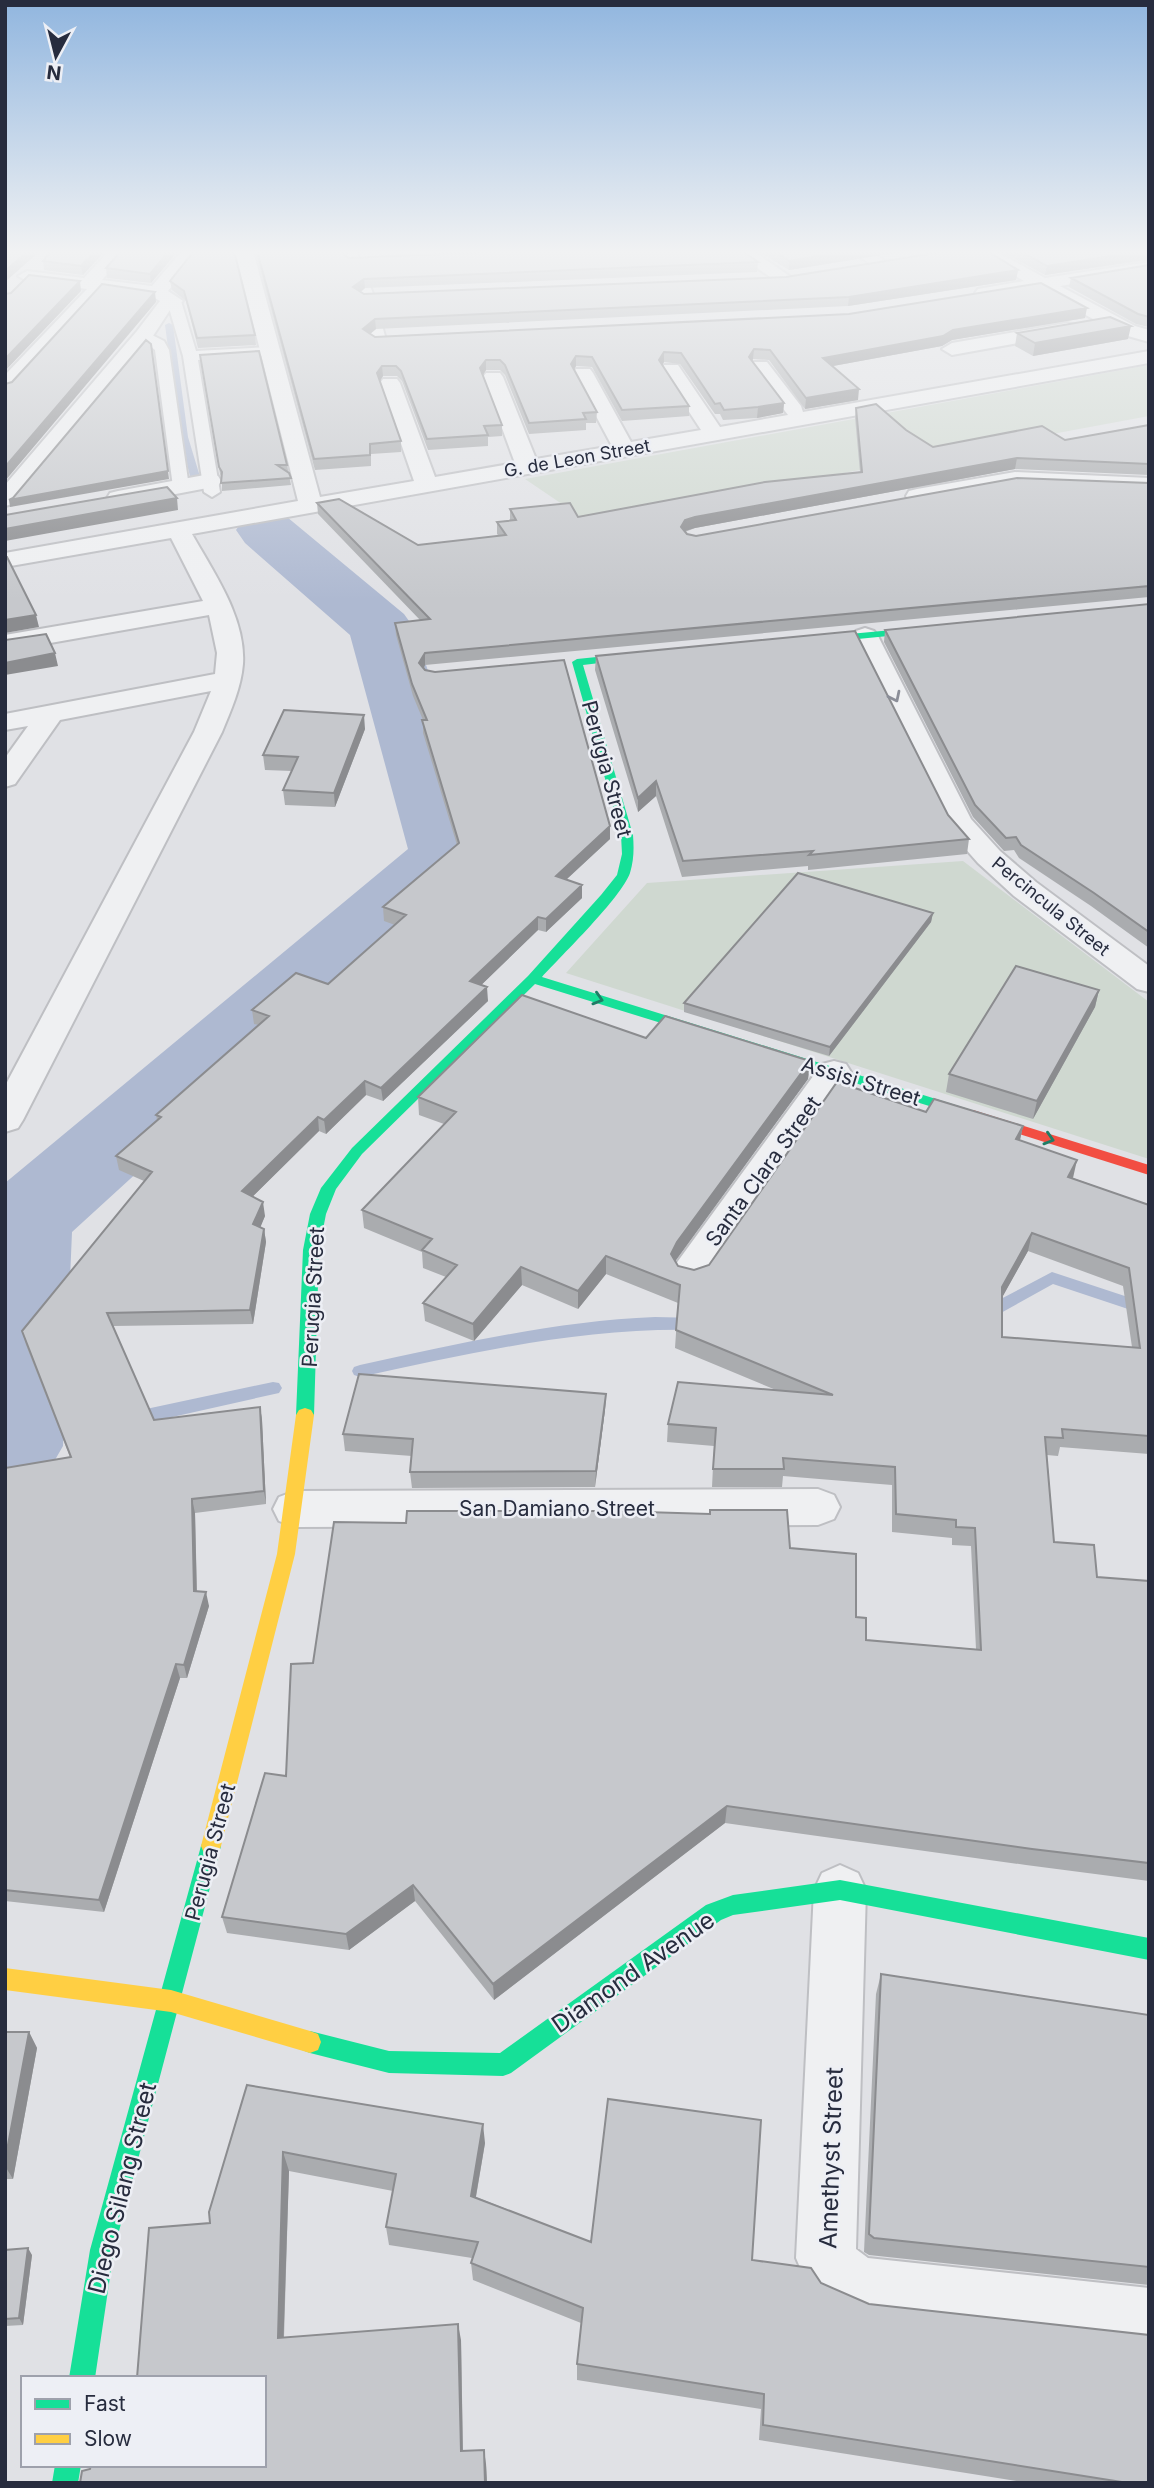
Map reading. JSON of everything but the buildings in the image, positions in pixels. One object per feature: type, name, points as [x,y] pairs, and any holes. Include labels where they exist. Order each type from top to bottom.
[{"type":"street","points":[[5,387],[22,367]]},
{"type":"street","points":[[10,511],[120,367]]},
{"type":"street","points":[[274,367],[310,504]]},
{"type":"street","points":[[761,367],[794,410]]},
{"type":"street","name":"G. de Leon Street","points":[[6,557],[1093,367]]},
{"type":"street","points":[[671,369],[715,435]]},
{"type":"street","points":[[583,373],[625,450]]},
{"type":"street","points":[[493,377],[528,467]]},
{"type":"street","points":[[390,383],[426,484]]},
{"type":"street","points":[[901,499],[1015,479],[1149,485]]},
{"type":"street","points":[[100,501],[181,486],[211,487]]},
{"type":"street","points":[[5,1120],[208,732],[227,680],[230,655],[218,606],[177,527]]},
{"type":"street","points":[[5,643],[218,606]]},
{"type":"street","points":[[796,642],[946,627]]},
{"type":"street","name":"Percincula Street","points":[[865,636],[958,823],[989,857],[1025,889],[1149,982]]},
{"type":"street","name":"Perugia Street","points":[[171,2001],[274,1606],[295,1509],[307,1407],[312,1246],[318,1211],[336,1176],[357,1151],[533,979],[606,898],[623,875],[628,855],[626,835],[564,663],[659,654]]},
{"type":"street","points":[[5,722],[227,680]]},
{"type":"street","points":[[5,778],[51,713]]},
{"type":"street","name":"Assisi Street","points":[[533,979],[1149,1170]]},
{"type":"street","name":"Santa Clara Street","points":[[692,1270],[834,1072]]},
{"type":"street","name":"San Damiano Street","points":[[295,1509],[818,1507]]},
{"type":"street","name":"Diamond Avenue","points":[[5,1979],[171,2001],[358,2056],[388,2062],[503,2065],[714,1912],[733,1905],[840,1890],[1149,1949]]},
{"type":"street","name":"Amethyst Street","points":[[840,1890],[826,2258],[839,2276],[864,2288],[1149,2319]]},
{"type":"street","name":"Diego Silang Street","points":[[82,2376],[102,2250],[171,2001]]},
{"type":"lane","points":[[164,367],[181,486]]},
{"type":"lane","points":[[192,367],[211,487]]},
{"type":"shaded area","points":[[1149,367],[1149,416],[587,521],[525,479]]},
{"type":"shaded area","points":[[963,861],[1149,1002],[1149,1159],[566,973],[647,883]]},
{"type":"waterway","points":[[175,367],[184,437],[196,480]]},
{"type":"waterway","points":[[5,1449],[8,1446],[23,1221],[285,992],[449,855],[381,628],[266,530]]},
{"type":"waterway","points":[[984,1315],[1052,1278],[1149,1310]]},
{"type":"waterway","points":[[360,1371],[570,1329],[655,1323],[698,1324]]},
{"type":"waterway","points":[[132,1419],[273,1388]]},
{"type":"waterway","points":[[8,1446],[80,1431]]},
{"type":"traffic: fast","points":[[807,641],[935,629]]},
{"type":"traffic: fast","points":[[305,1415],[311,1250],[318,1214],[329,1188],[357,1151],[533,979],[606,898],[623,875],[628,854],[627,835],[577,662],[646,655]]},
{"type":"traffic: fast","points":[[533,979],[973,1115]]},
{"type":"traffic: fast","points":[[82,2376],[102,2250],[211,1846]]},
{"type":"traffic: fast","points":[[310,2042],[389,2062],[503,2065],[714,1912],[733,1905],[840,1890],[1149,1949]]},
{"type":"traffic: fast","points":[[65,2483],[68,2467]]},
{"type":"traffic: slow","points":[[211,1846],[286,1554],[305,1415]]},
{"type":"traffic: slow","points":[[5,1979],[171,2001],[310,2042]]},
{"type":"traffic: jam","points":[[973,1115],[1149,1170]]}]
